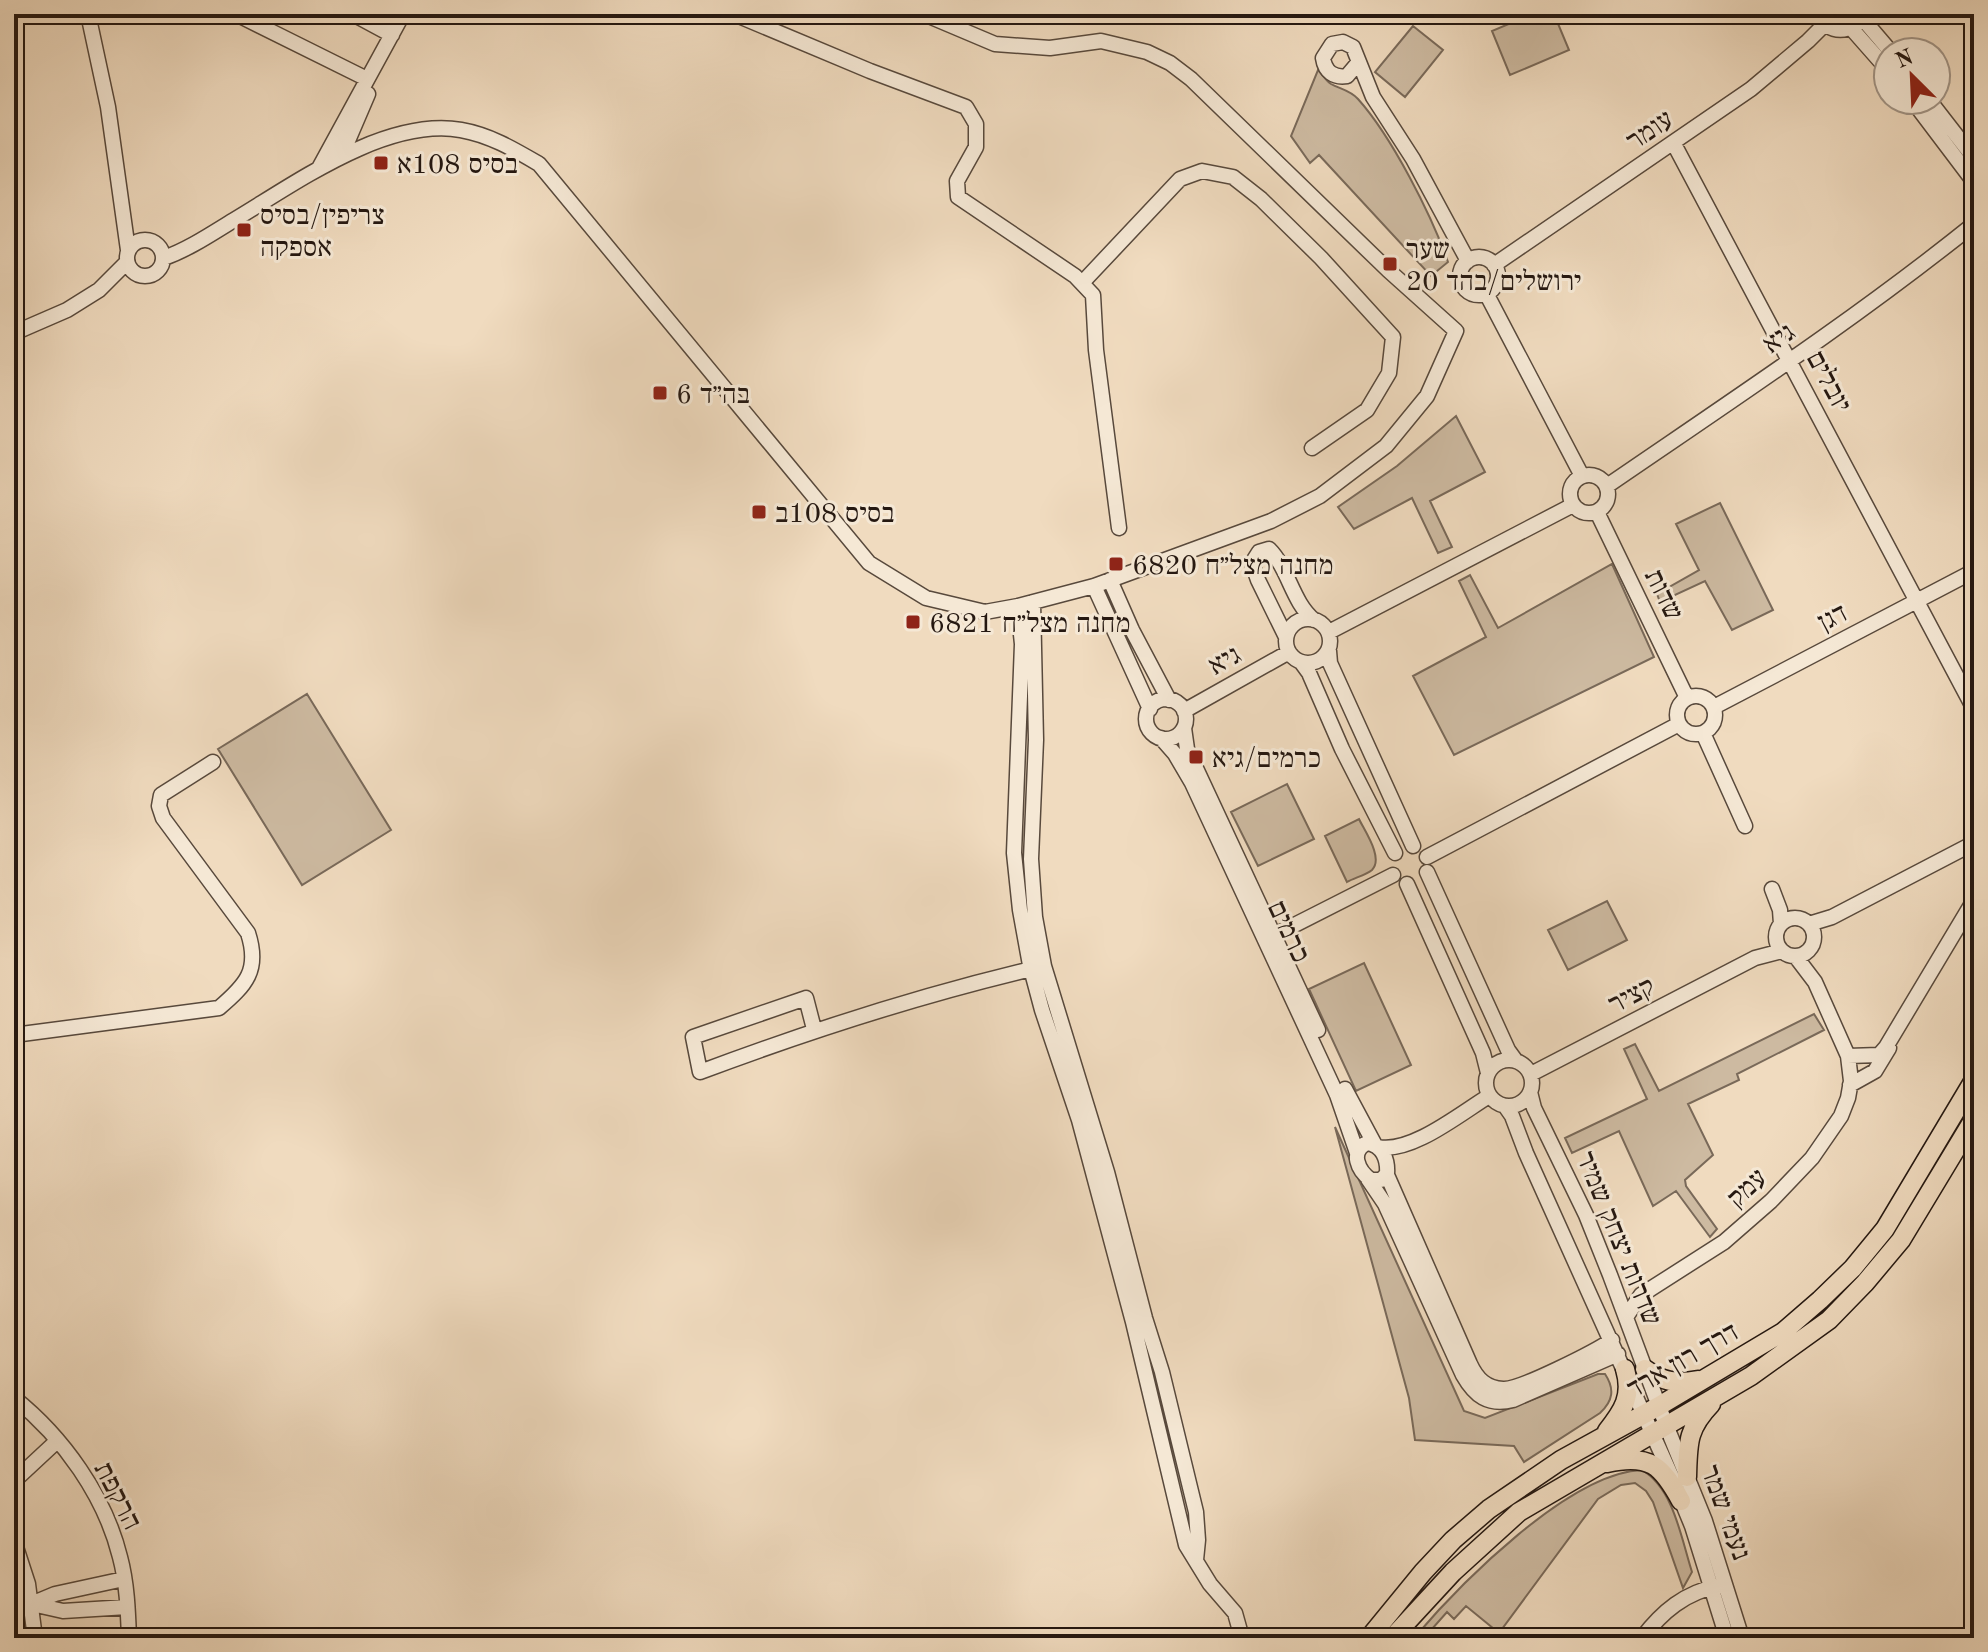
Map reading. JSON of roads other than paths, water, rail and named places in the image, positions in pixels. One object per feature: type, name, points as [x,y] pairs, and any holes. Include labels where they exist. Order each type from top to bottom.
[{"type":"main road","name":"דרך רון ארד","points":[[1369,1638],[1423,1572],[1465,1530],[1524,1483],[1783,1332],[1853,1268],[1885,1229],[1974,1080]]},
{"type":"main road","name":"דרך רון ארד","points":[[1392,1638],[1453,1572],[1519,1512],[1721,1394],[1797,1345],[1829,1320],[1901,1240],[1974,1119]]},
{"type":"main road","points":[[1602,1437],[1627,1402],[1628,1380],[1618,1354]]},
{"type":"main road","points":[[1645,1369],[1669,1382],[1704,1379]]},
{"type":"main road","points":[[1687,1477],[1687,1447],[1692,1429],[1721,1394]]},
{"type":"main road","points":[[1597,1466],[1622,1460],[1652,1464],[1666,1473],[1681,1501]]},
{"type":"street","points":[[88,14],[108,107],[128,256],[138,275]]},
{"type":"street","points":[[236,14],[367,79]]},
{"type":"street","points":[[353,14],[392,35]]},
{"type":"street","points":[[317,171],[403,14]]},
{"type":"street","points":[[734,14],[966,107],[976,124],[976,147],[957,181],[958,197],[1082,283],[1093,295],[1096,350],[1119,528]]},
{"type":"street","points":[[14,333],[67,310],[99,290],[138,275],[155,273],[162,252],[226,225],[341,157],[405,131],[460,129],[503,143],[539,164],[869,563],[926,598],[985,612],[1094,586],[1271,521],[1320,496],[1386,446],[1427,396],[1456,331],[1388,270],[1191,79],[1170,63],[1147,52],[1101,41],[1050,48],[995,44],[924,14]]},
{"type":"street","points":[[1820,19],[1837,30],[1859,20]]},
{"type":"street","name":"עומר","points":[[1494,265],[1751,89],[1808,41],[1820,19]]},
{"type":"street","points":[[1859,20],[1875,36]]},
{"type":"street","points":[[1859,20],[1872,42]]},
{"type":"street","points":[[1382,113],[1341,77],[1326,70],[1323,58],[1328,48],[1338,42],[1349,44],[1356,52],[1358,63],[1382,113],[1413,159],[1468,261]]},
{"type":"street","points":[[341,157],[381,56]]},
{"type":"street","points":[[1341,77],[1352,73],[1358,63]]},
{"type":"street","points":[[1924,116],[1974,182]]},
{"type":"street","points":[[1941,116],[1974,158]]},
{"type":"street","name":"יובלים","points":[[1674,144],[1917,601]]},
{"type":"street","points":[[1082,283],[1180,179],[1202,171],[1233,177],[1261,199],[1321,258],[1393,337],[1389,373],[1367,410],[1312,448]]},
{"type":"street","points":[[1974,196],[1974,206]]},
{"type":"street","points":[[123,205],[143,239]]},
{"type":"street","name":"גיא","points":[[1607,486],[1790,361],[1922,266],[1974,224]]},
{"type":"street","points":[[99,290],[128,256],[131,245],[143,239],[149,240],[162,252]]},
{"type":"street","points":[[1479,257],[1494,265],[1497,281],[1486,293],[1468,292],[1461,282],[1461,270],[1468,261],[1479,257]]},
{"type":"street","points":[[1486,293],[1582,476]]},
{"type":"street","points":[[1594,475],[1607,486],[1606,504],[1597,512],[1584,513],[1573,505],[1571,489],[1582,476],[1594,475]]},
{"type":"street","points":[[1329,632],[1573,505]]},
{"type":"street","name":"שדות","points":[[1597,512],[1687,698]]},
{"type":"street","points":[[1395,853],[1342,749],[1309,673],[1292,651],[1258,580],[1252,563],[1259,552],[1269,549],[1277,557],[1300,603],[1329,632],[1330,663],[1413,846],[1427,857]]},
{"type":"street","name":"דגן","points":[[1714,707],[1974,571]]},
{"type":"street","points":[[1094,586],[1150,709],[1147,725],[1153,734],[1161,738],[1175,737],[1184,728],[1184,711],[1169,700],[1137,641],[1110,580]]},
{"type":"street","points":[[1917,601],[1974,709]]},
{"type":"street","points":[[1033,602],[1036,740],[1031,859],[1042,1010],[1079,1120],[1133,1322],[1186,1545],[1210,1584],[1235,1613],[1242,1638]]},
{"type":"street","points":[[1018,606],[1022,644],[1014,853],[1020,910],[1038,968]]},
{"type":"street","points":[[1292,651],[1296,623],[1314,620]]},
{"type":"street","points":[[1292,651],[1314,663],[1329,651]]},
{"type":"street","name":"גיא","points":[[1184,711],[1292,651]]},
{"type":"street","points":[[1703,697],[1714,707],[1714,722],[1703,733],[1690,733],[1679,724],[1678,709],[1687,698],[1703,697]]},
{"type":"street","points":[[1150,709],[1158,702],[1169,700]]},
{"type":"street","points":[[1427,857],[1679,724]]},
{"type":"street","name":"כרמים","points":[[1184,728],[1187,749],[1337,1095],[1357,1153]]},
{"type":"street","points":[[1703,733],[1745,826]]},
{"type":"street","name":"כרמים","points":[[1161,738],[1175,754],[1192,783],[1351,1102],[1376,1146]]},
{"type":"street","points":[[14,1035],[205,1011],[219,1008],[238,993],[252,972],[254,950],[248,933],[163,818],[159,806],[161,795],[213,762]]},
{"type":"street","name":"קציר","points":[[1531,1074],[1974,843]]},
{"type":"street","points":[[1413,846],[1403,847],[1395,853],[1391,864],[1393,875],[1407,884],[1483,1053],[1489,1096],[1505,1106],[1523,1102],[1530,1092],[1531,1074],[1508,1050],[1427,872],[1427,857]]},
{"type":"street","points":[[1407,884],[1421,880],[1427,872]]},
{"type":"street","points":[[1269,938],[1393,875]]},
{"type":"street","points":[[1775,894],[1795,937]]},
{"type":"street","points":[[1848,1056],[1879,1055],[1974,900]]},
{"type":"street","name":"עמק","points":[[1626,1317],[1641,1295],[1724,1242],[1771,1201],[1829,1136],[1848,1098],[1848,1056],[1795,937]]},
{"type":"street","points":[[814,1029],[806,998],[693,1037],[700,1072],[814,1029],[899,1003],[1038,968]]},
{"type":"street","points":[[1850,1085],[1875,1071],[1887,1053],[1893,1036]]},
{"type":"street","points":[[1488,1073],[1503,1061],[1516,1061]]},
{"type":"street","name":"שדרות יצחק שמיר","points":[[1530,1092],[1534,1108],[1586,1215],[1615,1288],[1645,1369],[1652,1410]]},
{"type":"street","points":[[1489,1096],[1416,1140],[1398,1147],[1364,1145],[1357,1153],[1359,1168],[1385,1204],[1463,1375],[1478,1396],[1496,1402],[1513,1400],[1618,1354]]},
{"type":"street","name":"שדרות יצחק שמיר","points":[[1505,1106],[1618,1354],[1652,1410]]},
{"type":"street","points":[[1368,1179],[1379,1181],[1397,1157],[1416,1140]]},
{"type":"street","points":[[1376,1146],[1386,1159],[1387,1173],[1477,1378],[1484,1384],[1501,1389],[1618,1354]]},
{"type":"street","points":[[1615,1288],[1641,1295]]},
{"type":"street","name":"הרקפת","points":[[14,1398],[46,1427],[94,1493],[119,1554],[129,1638]]},
{"type":"street","name":"נעמי שמר","points":[[1652,1410],[1681,1501],[1742,1638]]},
{"type":"street","name":"נעמי שמר","points":[[1659,1428],[1687,1477],[1717,1554],[1718,1586],[1727,1638]]},
{"type":"street","points":[[14,1481],[57,1441]]},
{"type":"street","points":[[14,1541],[26,1575],[35,1638]]},
{"type":"street","points":[[14,1607],[55,1594],[124,1579]]},
{"type":"street","points":[[1642,1638],[1670,1607],[1718,1586]]},
{"type":"street","points":[[31,1604],[63,1611],[127,1607]]},
{"type":"place","name":"בסיס 108א","points":[[381,163]]},
{"type":"place","name":"צריפין/בסיס אספקה","points":[[244,230]]},
{"type":"place","name":"שער ירושלים/בהד 20","points":[[1390,264]]},
{"type":"place","name":"בה״ד 6","points":[[660,393]]},
{"type":"place","name":"בסיס 108ב","points":[[759,512]]},
{"type":"place","name":"מחנה מצל״ח 6820","points":[[1116,564]]},
{"type":"place","name":"מחנה מצל״ח 6821","points":[[913,622]]},
{"type":"place","name":"כרמים/גיא","points":[[1196,757]]}]
